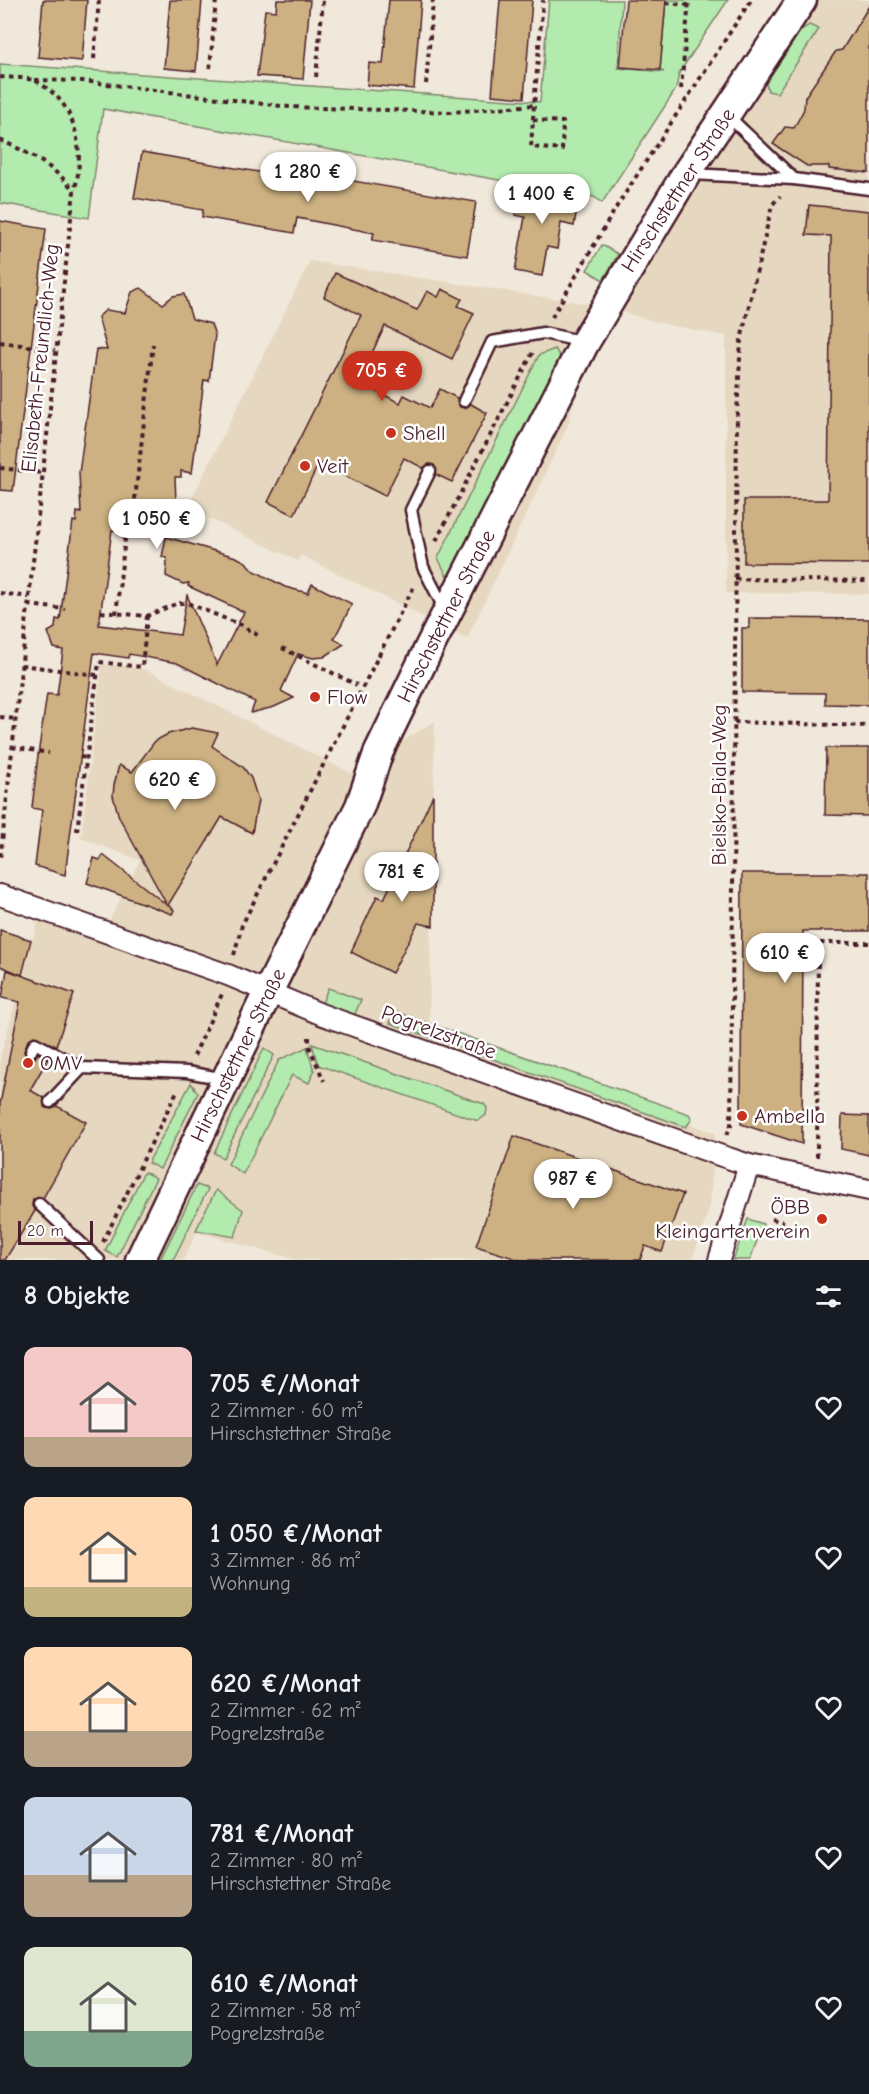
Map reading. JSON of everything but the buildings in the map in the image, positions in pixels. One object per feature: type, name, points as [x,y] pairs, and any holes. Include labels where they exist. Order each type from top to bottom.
[{"type":"main road","name":"Hirschstettner Straße","points":[[140,1260],[360,806],[379,751],[585,342],[686,174],[802,0]]},
{"type":"street","name":"Pogrelzstraße","points":[[0,895],[228,975],[267,994],[488,1075],[749,1165],[869,1190]]},
{"type":"street","points":[[719,1260],[749,1165]]},
{"type":"lane","points":[[726,115],[794,179]]},
{"type":"lane","points":[[686,174],[794,179],[869,189]]},
{"type":"lane","points":[[464,401],[492,342],[543,333],[585,342]]},
{"type":"lane","points":[[430,471],[411,510],[423,567],[447,614]]},
{"type":"lane","points":[[32,1051],[35,1043],[82,1068],[186,1072],[226,1079]]},
{"type":"lane","points":[[50,1102],[82,1068]]},
{"type":"lane","points":[[39,1204],[98,1258]]},
{"type":"path","points":[[94,59],[99,0]]},
{"type":"path","points":[[210,68],[216,0]]},
{"type":"path","points":[[316,77],[323,0]]},
{"type":"path","points":[[426,84],[433,0]]},
{"type":"path","points":[[533,120],[563,122],[562,150],[531,147],[534,105],[543,0]]},
{"type":"path","points":[[234,956],[242,926],[394,631],[423,567],[543,333],[617,206],[751,0]]},
{"type":"path","points":[[666,3],[689,2],[681,89]]},
{"type":"path","points":[[0,77],[83,81],[289,107],[451,112],[534,105]]},
{"type":"path","name":"Elisabeth-Freundlich-Weg","points":[[0,860],[77,151],[75,129],[69,109],[59,97],[35,80]]},
{"type":"path","points":[[0,140],[36,159],[59,175],[74,191]]},
{"type":"path","name":"Bielsko-Biala-Weg","points":[[720,1155],[731,1125],[737,412],[741,340],[772,205],[794,179]]},
{"type":"path","points":[[0,342],[55,350]]},
{"type":"path","points":[[116,614],[126,530],[133,516],[153,344]]},
{"type":"path","points":[[0,468],[42,473]]},
{"type":"path","points":[[735,579],[869,581]]},
{"type":"path","points":[[0,593],[28,597]]},
{"type":"path","points":[[101,612],[147,616],[178,603],[187,603],[241,625],[259,636]]},
{"type":"path","points":[[28,605],[65,609]]},
{"type":"path","points":[[77,831],[99,662],[142,667],[147,616]]},
{"type":"path","points":[[282,648],[357,685]]},
{"type":"path","points":[[21,665],[97,675]]},
{"type":"path","points":[[0,717],[15,719]]},
{"type":"path","points":[[734,722],[869,726]]},
{"type":"path","points":[[12,747],[49,753]]},
{"type":"path","points":[[81,757],[87,758]]},
{"type":"path","points":[[817,1156],[818,943],[869,943]]},
{"type":"path","points":[[98,1258],[222,993]]},
{"type":"path","points":[[309,1036],[309,1046],[324,1081]]},
{"type":"path","points":[[772,1219],[784,1222]]},
{"type":"shaded area","points":[[810,0],[869,0],[869,594],[726,593],[726,336],[668,325],[596,305]]},
{"type":"shaded area","points":[[310,261],[596,305],[569,423],[467,639],[301,555],[298,561],[187,508]]},
{"type":"shaded area","points":[[102,664],[144,669],[351,773],[435,721],[429,1034],[715,1133],[710,1207],[692,1260],[297,1260],[197,1232],[183,1260],[0,1260],[0,1058],[42,906],[105,929],[140,860],[81,838]]},
{"type":"green space","points":[[549,0],[622,0],[618,68],[664,72],[660,70],[666,0],[728,0],[679,73],[676,89],[602,203],[594,197],[103,109],[89,218],[0,203],[0,64],[540,102]]},
{"type":"green space","points":[[809,25],[819,29],[777,93],[768,91],[766,83],[769,78],[801,30]]},
{"type":"green space","points":[[602,245],[618,254],[603,280],[587,270]]},
{"type":"green space","points":[[555,349],[561,358],[453,573],[447,576],[438,558],[539,355]]},
{"type":"green space","points":[[328,988],[361,1000],[354,1016],[322,1003]]},
{"type":"green space","points":[[394,1011],[689,1114],[692,1119],[686,1127],[390,1023]]},
{"type":"green space","points":[[312,1044],[484,1104],[487,1108],[486,1115],[478,1121],[318,1065]]},
{"type":"green space","points":[[307,1047],[314,1071],[309,1083],[292,1075],[243,1174],[228,1164],[279,1060]]},
{"type":"green space","points":[[264,1048],[274,1055],[223,1158],[214,1153]]},
{"type":"green space","points":[[191,1083],[198,1093],[160,1169],[148,1163]]},
{"type":"green space","points":[[144,1172],[156,1178],[117,1257],[105,1251]]},
{"type":"green space","points":[[197,1185],[208,1189],[173,1260],[160,1260]]},
{"type":"green space","points":[[216,1190],[243,1210],[235,1237],[196,1230]]},
{"type":"green space","points":[[748,1219],[763,1224],[750,1260],[733,1260]]},
{"type":"place","name":"Shell","points":[[391,433]]},
{"type":"place","name":"Veit","points":[[305,466]]},
{"type":"place","name":"Flow","points":[[315,697]]},
{"type":"place","name":"OMV","points":[[28,1063]]},
{"type":"place","name":"Ambella","points":[[742,1116]]},
{"type":"place","name":"ÖBB Kleingartenverein","points":[[822,1219]]}]
